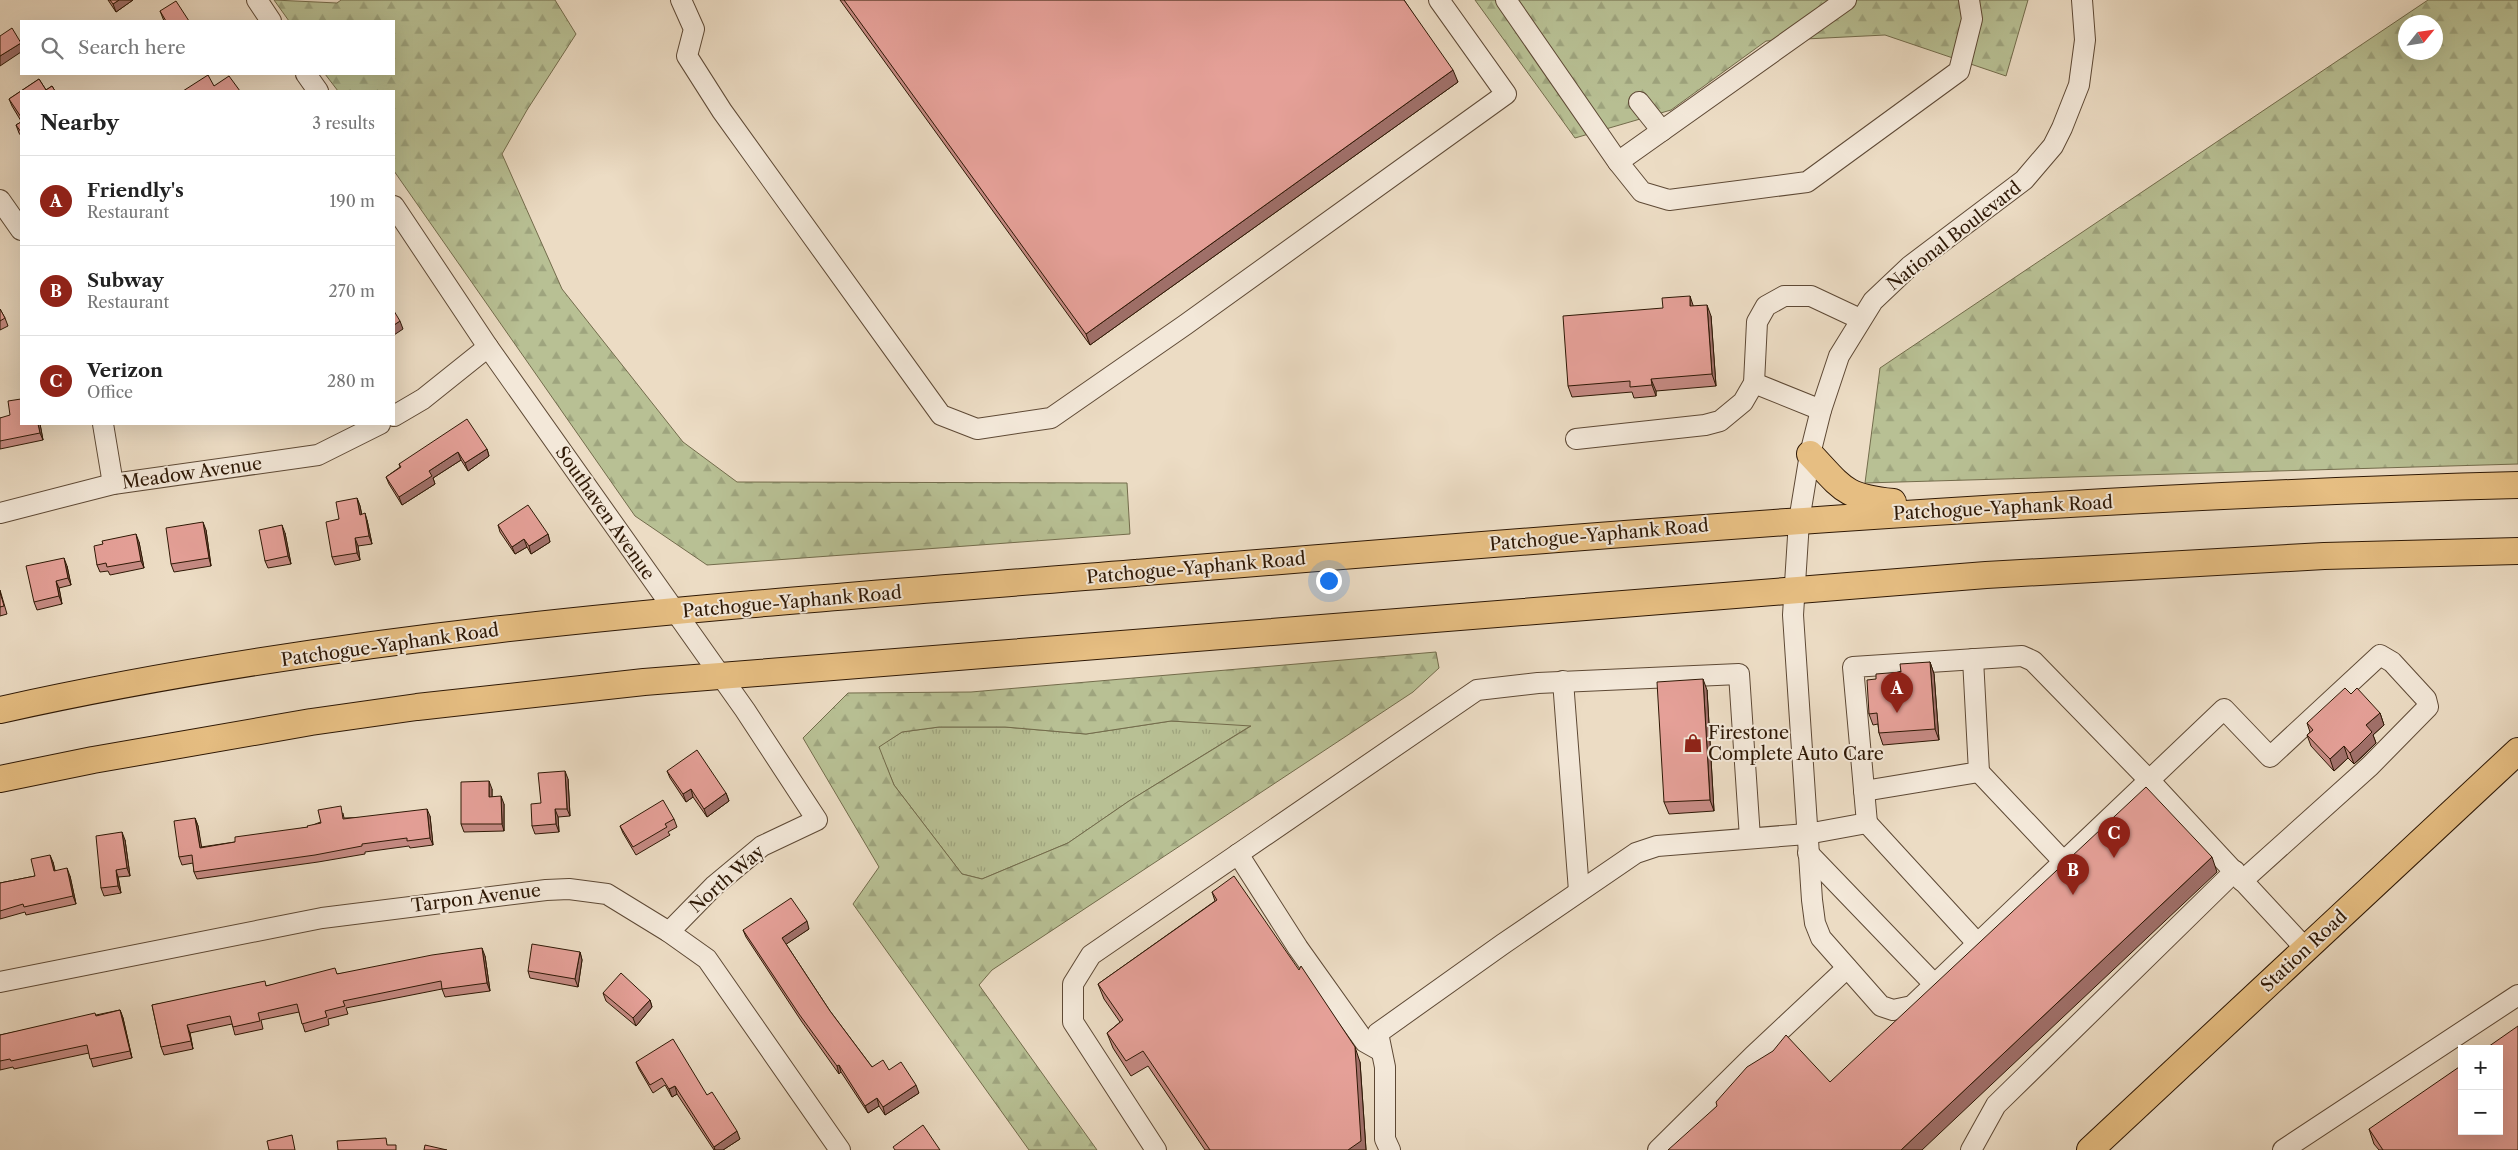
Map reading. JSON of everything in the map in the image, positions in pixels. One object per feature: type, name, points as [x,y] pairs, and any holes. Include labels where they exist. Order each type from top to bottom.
[{"type":"main road","points":[[1810,454],[1846,491],[1856,497],[1976,509]]},
{"type":"main road","name":"Patchogue-Yaphank Road","points":[[0,710],[119,686],[337,650],[445,636],[674,612],[1799,520],[2262,493],[2518,485]]},
{"type":"main road","points":[[0,779],[191,743],[417,707],[644,682],[1794,588],[2116,566],[2431,552],[2516,551]]},
{"type":"main road","name":"Station Road","points":[[2090,1150],[2518,751]]},
{"type":"street","points":[[257,0],[270,20]]},
{"type":"street","points":[[681,0],[694,29],[687,56],[722,111],[941,415],[977,430],[1051,418],[1185,325],[1506,94],[1440,0]]},
{"type":"street","points":[[1506,0],[1618,162],[1642,192],[1669,200],[1807,182],[1959,70],[1972,19],[1969,0]]},
{"type":"street","points":[[1618,162],[1846,0]]},
{"type":"street","name":"National Boulevard","points":[[2082,0],[2085,40],[2079,85],[2053,146],[2024,180],[1910,266],[1873,301],[1860,319],[1839,356],[1821,410],[1810,454],[1799,520],[1793,615],[1807,843],[1815,923],[1821,938],[1881,1006],[1893,1010],[1912,1006],[2224,709],[2270,757],[2380,656],[2392,662],[2426,699],[2428,707],[2370,766],[2239,876]]},
{"type":"street","points":[[307,75],[317,90]]},
{"type":"street","points":[[1639,102],[1662,131]]},
{"type":"street","points":[[0,200],[20,229]]},
{"type":"street","name":"Southaven Avenue","points":[[395,208],[488,348],[720,677],[746,710],[817,820]]},
{"type":"street","points":[[1576,439],[1705,425],[1720,421],[1743,402],[1754,383],[1756,322],[1766,306],[1784,296],[1811,296],[1860,319]]},
{"type":"street","points":[[395,415],[423,399],[488,348]]},
{"type":"street","points":[[1754,383],[1821,410]]},
{"type":"street","points":[[103,425],[113,484]]},
{"type":"street","name":"Meadow Avenue","points":[[0,513],[113,484],[318,455],[378,425]]},
{"type":"street","points":[[1978,944],[1867,823],[1853,666],[2022,656],[2033,662],[2150,780],[2306,949]]},
{"type":"street","points":[[1973,659],[1978,772],[2064,862]]},
{"type":"street","points":[[1156,1150],[1073,1022],[1072,984],[1091,955],[1477,690],[1563,681],[1739,674],[1750,838]]},
{"type":"street","points":[[1563,681],[1579,891]]},
{"type":"street","points":[[1864,791],[1978,772]]},
{"type":"street","name":"North Way","points":[[670,932],[714,886],[762,846],[817,820]]},
{"type":"street","points":[[1390,1150],[1384,1139],[1384,1066],[1378,1033],[1579,891],[1636,853],[1657,846],[1750,838],[1807,843],[1867,823]]},
{"type":"street","points":[[1807,843],[1935,985]]},
{"type":"street","points":[[1238,854],[1298,948],[1365,1042],[1381,1051]]},
{"type":"street","points":[[1971,1150],[1996,1105],[2239,876]]},
{"type":"street","name":"Tarpon Avenue","points":[[0,982],[322,918],[546,890],[569,889],[607,894],[670,932],[707,959],[840,1150]]},
{"type":"street","points":[[1658,1150],[1753,1056],[1847,968]]},
{"type":"street","points":[[2282,1150],[2518,995]]},
{"type":"green space","points":[[274,0],[337,3],[341,0],[555,0],[576,34],[527,110],[502,154],[562,289],[683,442],[737,482],[1127,483],[1130,534],[707,565],[635,516],[395,172],[395,90],[337,90],[326,75],[395,75],[395,20],[288,20]]},
{"type":"green space","points":[[1475,0],[2028,0],[2006,76],[1885,35],[1766,41],[1671,110],[1575,138]]},
{"type":"green space","points":[[2428,0],[2518,0],[2518,464],[1865,483],[1880,368],[2398,20],[2398,60],[2443,60],[2443,15],[2406,15]]},
{"type":"green space","points":[[1436,652],[1439,668],[1413,692],[992,970],[979,985],[1097,1150],[1029,1150],[853,904],[879,867],[803,738],[848,693],[971,692]],"holes":[[[1171,721],[1251,726],[1129,801],[1068,843],[982,879],[962,874],[894,785],[879,747],[902,732],[939,727],[1005,727],[1086,734]]]},
{"type":"green space","points":[[1171,721],[1252,725],[1129,801],[1068,843],[982,879],[962,874],[894,785],[878,747],[902,732],[939,727],[1005,727],[1086,734]]},
{"type":"building","points":[[110,0],[119,0],[113,4]]},
{"type":"building","points":[[844,0],[1404,0],[1453,70],[1086,334]]},
{"type":"building","points":[[176,1],[188,20],[165,20],[160,11]]},
{"type":"building","points":[[12,28],[20,44],[0,56],[0,36]]},
{"type":"building","points":[[208,75],[214,86],[229,76],[239,90],[185,90]]},
{"type":"building","points":[[39,79],[46,90],[22,90]]},
{"type":"building","points":[[52,86],[54,90],[46,90]]},
{"type":"building","points":[[20,92],[20,116],[9,99]]},
{"type":"building","points":[[20,123],[20,131],[16,125]]},
{"type":"building","points":[[1690,296],[1690,306],[1707,305],[1712,374],[1651,379],[1652,385],[1630,387],[1630,381],[1568,386],[1563,316],[1663,308],[1662,298]]},
{"type":"building","points":[[0,309],[5,318],[0,321]]},
{"type":"building","points":[[395,313],[400,321],[395,324]]},
{"type":"building","points":[[20,399],[20,425],[38,425],[40,433],[0,441],[0,418],[10,415],[8,401]]},
{"type":"building","points":[[467,419],[487,449],[465,463],[458,452],[429,471],[432,476],[399,497],[386,477],[401,467],[399,464]]},
{"type":"building","points":[[357,498],[360,515],[365,513],[369,536],[355,538],[357,553],[332,557],[326,522],[339,519],[336,502]]},
{"type":"building","points":[[528,505],[548,534],[529,546],[524,539],[512,547],[498,525]]},
{"type":"building","points":[[203,522],[209,558],[171,564],[166,528]]},
{"type":"building","points":[[282,525],[288,556],[265,561],[259,530]]},
{"type":"building","points":[[136,534],[141,561],[107,567],[106,563],[97,565],[94,546],[103,544],[102,541]]},
{"type":"building","points":[[64,558],[68,578],[56,581],[59,596],[34,602],[26,566]]},
{"type":"building","points":[[0,592],[4,606],[0,607]]},
{"type":"building","points":[[1930,662],[1935,729],[1879,733],[1877,713],[1869,714],[1867,680],[1876,679],[1876,674],[1901,672],[1900,664]]},
{"type":"building","points":[[1703,679],[1710,800],[1664,802],[1657,682]]},
{"type":"building","points":[[2345,688],[2351,694],[2357,688],[2380,713],[2366,725],[2372,732],[2358,746],[2350,753],[2344,746],[2330,759],[2307,735],[2313,730],[2307,723]]},
{"type":"building","points":[[697,750],[726,793],[704,809],[691,789],[683,794],[667,771]]},
{"type":"building","points":[[565,771],[567,809],[555,809],[556,824],[532,826],[531,804],[541,803],[538,773]]},
{"type":"building","points":[[489,781],[489,797],[501,796],[502,824],[461,824],[461,782]]},
{"type":"building","points":[[2146,787],[2212,857],[1901,1150],[1668,1150],[1717,1106],[1716,1102],[1747,1067],[1773,1051],[1786,1035],[1830,1082]]},
{"type":"building","points":[[663,800],[674,819],[665,824],[667,827],[633,847],[620,826]]},
{"type":"building","points":[[341,806],[343,819],[427,809],[430,838],[407,841],[407,838],[362,844],[362,846],[315,855],[194,872],[192,855],[179,857],[174,821],[195,818],[200,848],[235,842],[235,837],[308,827],[321,823],[318,810]]},
{"type":"building","points":[[122,832],[127,868],[116,870],[118,886],[101,888],[96,836]]},
{"type":"building","points":[[50,855],[54,871],[67,868],[73,896],[24,907],[23,904],[0,911],[0,883],[35,876],[31,859]]},
{"type":"building","points":[[1234,876],[1299,970],[1301,966],[1355,1047],[1361,1141],[1348,1150],[1210,1150],[1143,1051],[1126,1061],[1107,1033],[1123,1020],[1098,984],[1217,900],[1212,892]]},
{"type":"building","points":[[791,898],[807,921],[782,938],[830,1011],[872,1067],[883,1060],[889,1070],[901,1062],[916,1085],[883,1107],[877,1098],[865,1106],[839,1065],[837,1066],[799,1014],[743,930]]},
{"type":"building","points":[[532,944],[580,952],[575,979],[528,971]]},
{"type":"building","points":[[482,948],[487,983],[442,989],[441,981],[343,1001],[345,1006],[325,1011],[327,1017],[302,1024],[297,1004],[258,1013],[260,1021],[233,1027],[230,1016],[187,1025],[191,1041],[161,1047],[152,1005],[265,981],[266,986],[335,968],[337,974],[432,955]]},
{"type":"building","points":[[621,973],[650,1000],[633,1018],[603,993]]},
{"type":"building","points":[[120,1010],[130,1051],[90,1059],[87,1045],[11,1061],[10,1059],[0,1061],[0,1035],[95,1013],[96,1016]]},
{"type":"building","points":[[2518,1026],[2518,1150],[2383,1150],[2369,1129],[2458,1068],[2458,1135],[2503,1135],[2503,1045],[2491,1045]]},
{"type":"building","points":[[673,1039],[707,1095],[712,1092],[737,1131],[714,1147],[675,1086],[669,1089],[662,1078],[650,1085],[636,1062]]},
{"type":"building","points":[[923,1125],[940,1150],[895,1150],[893,1147]]},
{"type":"building","points":[[292,1135],[295,1150],[269,1150],[267,1141]]},
{"type":"building","points":[[386,1138],[387,1145],[396,1145],[396,1150],[338,1150],[337,1141]]},
{"type":"building","points":[[425,1145],[447,1150],[424,1150]]},
{"type":"place","name":"Friendly's","points":[[1897,713]]},
{"type":"place","name":"Firestone Complete Auto Care","points":[[1693,743]]},
{"type":"place","name":"Verizon","points":[[2114,858]]},
{"type":"place","name":"Subway","points":[[2073,895]]}]
